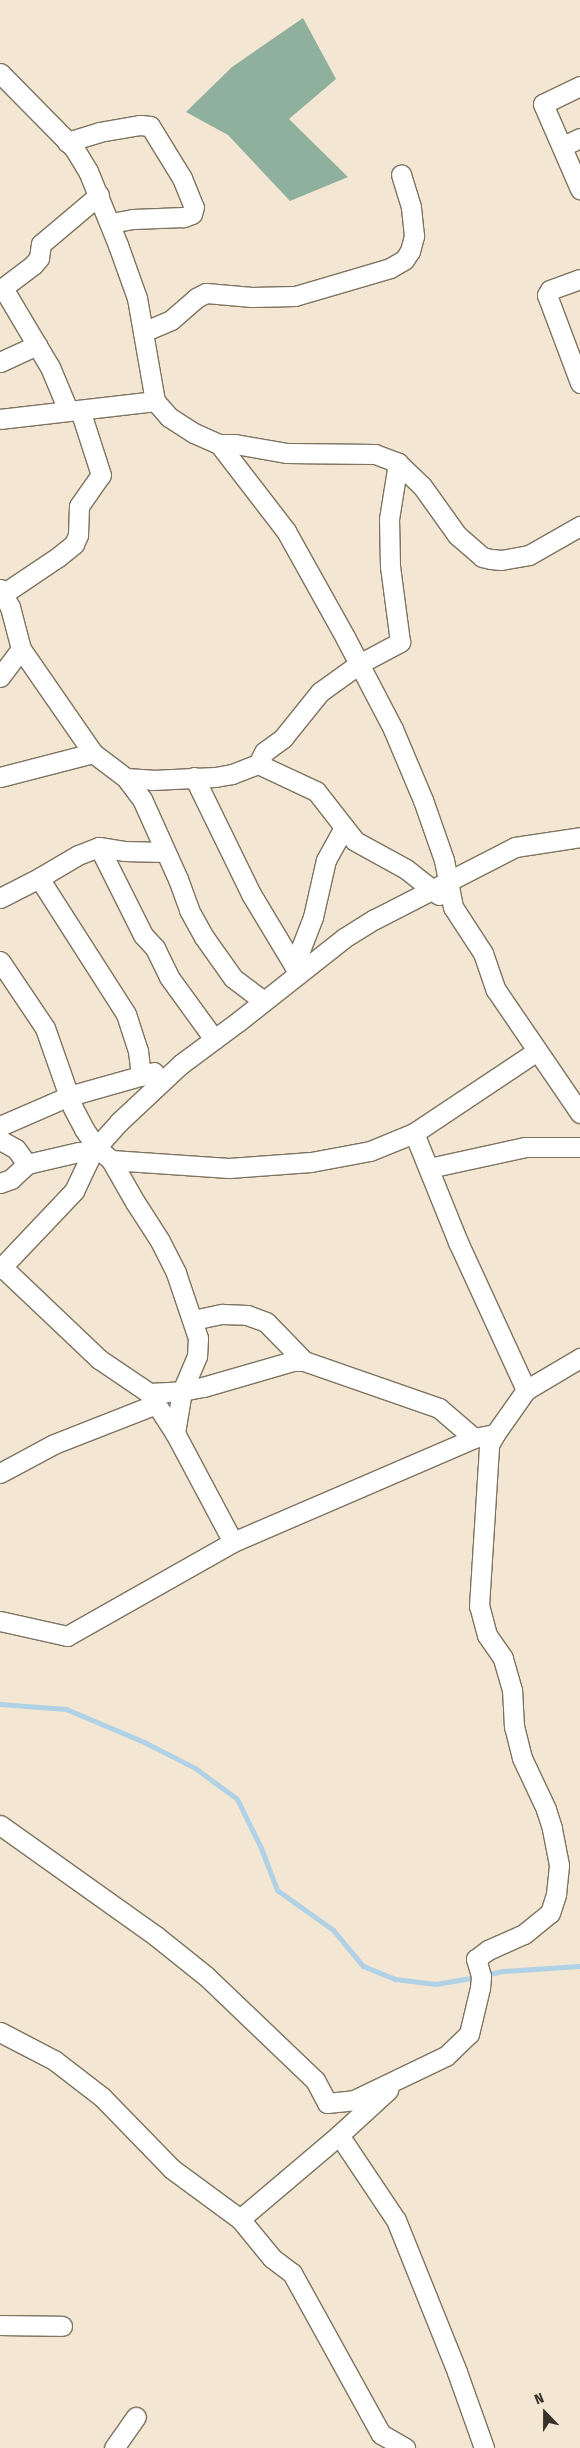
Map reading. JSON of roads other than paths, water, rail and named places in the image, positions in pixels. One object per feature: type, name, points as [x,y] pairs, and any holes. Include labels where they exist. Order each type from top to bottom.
[{"type":"street","points":[[0,73],[67,142],[88,171],[110,223],[137,298],[155,401],[169,417],[219,444],[286,531],[393,729],[423,800],[449,880],[454,906],[483,953],[496,990],[580,1113]]},
{"type":"street","points":[[580,86],[544,104],[580,189]]},
{"type":"street","points":[[67,142],[99,132],[140,125],[150,126],[182,178],[194,208],[192,214],[184,217],[133,219],[110,223]]},
{"type":"street","points":[[563,146],[580,138]]},
{"type":"street","points":[[143,332],[171,320],[196,298],[206,293],[252,297],[295,296],[390,268],[404,260],[410,251],[414,236],[410,207],[401,174]]},
{"type":"street","points":[[99,195],[41,244],[39,258],[33,265],[2,289],[74,410],[101,476],[79,506],[78,535],[74,544],[58,557],[1,592],[10,607],[20,649],[94,753],[126,778],[142,799],[178,879],[189,910],[218,959],[233,978],[263,1001]]},
{"type":"street","points":[[580,279],[550,290],[547,296],[580,382]]},
{"type":"street","points":[[0,362],[37,345]]},
{"type":"street","points":[[0,419],[155,401]]},
{"type":"street","points":[[219,444],[235,444],[287,453],[375,454],[398,463],[422,486],[458,535],[482,556],[502,560],[528,554],[580,526]]},
{"type":"street","points":[[126,778],[152,780],[194,777],[215,778],[258,764],[264,752],[283,738],[320,692],[359,664],[400,642],[390,566],[389,520],[398,463]]},
{"type":"street","points":[[0,677],[20,649]]},
{"type":"street","points":[[0,777],[94,753]]},
{"type":"street","points":[[258,764],[316,791],[355,840],[406,869],[454,906]]},
{"type":"street","points":[[194,777],[251,894],[296,970]]},
{"type":"street","points":[[296,970],[313,917],[326,860],[344,828]]},
{"type":"street","points":[[233,1542],[175,1432],[153,1399],[100,1359],[0,1267],[74,1191],[93,1151],[181,1064],[263,1001],[296,970],[344,938],[431,889],[514,847],[580,837]]},
{"type":"street","points":[[0,898],[78,855],[99,847],[124,851],[165,852]]},
{"type":"street","points":[[99,847],[143,934],[155,948],[169,977],[214,1039]]},
{"type":"street","points":[[39,878],[126,1014],[138,1051],[141,1076]]},
{"type":"street","points":[[0,961],[6,983],[45,1028],[68,1096],[93,1151]]},
{"type":"street","points":[[0,1184],[11,1179],[27,1164],[79,1152],[93,1151],[111,1160],[229,1168],[311,1162],[370,1151],[414,1133],[537,1051]]},
{"type":"street","points":[[0,1126],[68,1096],[181,1064]]},
{"type":"street","points":[[414,1133],[458,1242],[526,1390]]},
{"type":"street","points":[[0,1140],[16,1149],[27,1164]]},
{"type":"street","points":[[429,1168],[525,1147],[580,1147]]},
{"type":"street","points":[[111,1160],[160,1241],[176,1273],[198,1338],[197,1356],[182,1391],[175,1432]]},
{"type":"street","points":[[193,1320],[222,1314],[247,1315],[266,1322],[304,1361]]},
{"type":"street","points":[[0,1826],[156,1936],[206,1976],[315,2080],[327,2103],[354,2100],[446,2056],[469,2034],[480,1988],[481,1976],[476,1959],[488,1950],[524,1934],[550,1912],[556,1894],[559,1864],[552,1828],[522,1758],[514,1726],[512,1690],[502,1658],[487,1635],[479,1606],[489,1445],[526,1390],[580,1358]]},
{"type":"street","points":[[0,1473],[54,1444],[153,1399],[293,1361],[304,1361],[439,1408],[474,1438]]},
{"type":"street","points":[[0,1621],[67,1636],[233,1542],[474,1438],[495,1434]]},
{"type":"street","points":[[0,2032],[54,2060],[102,2096],[172,2169],[240,2219],[272,2258],[292,2273],[328,2334],[370,2418],[381,2434],[400,2447]]},
{"type":"street","points":[[240,2219],[339,2135],[393,2083]]},
{"type":"street","points":[[339,2135],[396,2220],[457,2372],[484,2448]]},
{"type":"street","points":[[0,2325],[62,2326]]},
{"type":"street","points":[[114,2448],[136,2417]]},
{"type":"waterway","points":[[0,1704],[66,1709],[144,1742],[195,1768],[237,1799],[261,1848],[277,1890],[333,1930],[363,1966],[395,1979],[436,1984],[476,1977]]},
{"type":"waterway","points":[[484,1975],[503,1971],[580,1966]]}]
